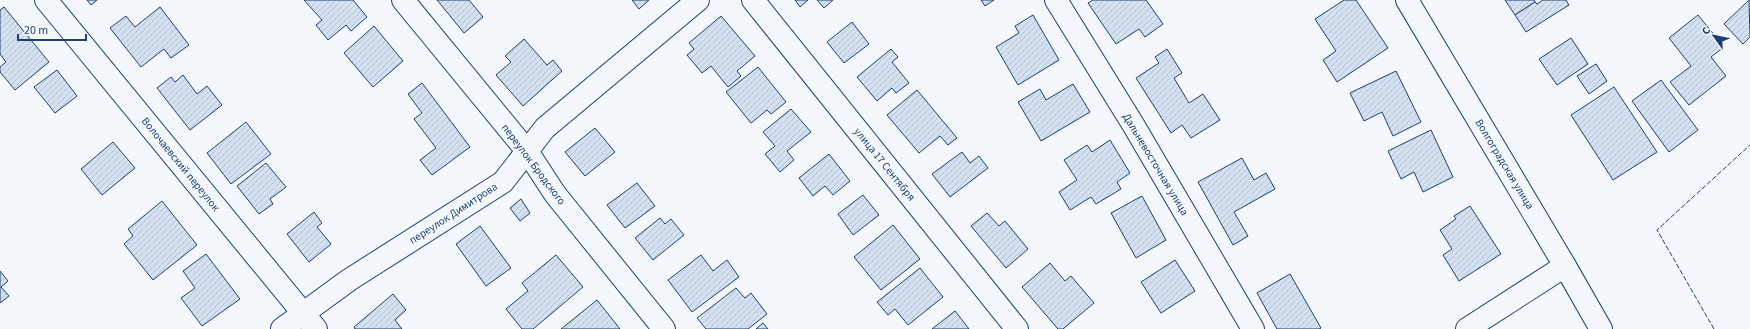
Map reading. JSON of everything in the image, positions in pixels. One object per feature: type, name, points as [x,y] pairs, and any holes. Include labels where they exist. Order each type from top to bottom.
[{"type":"street","name":"Волочаевский переулок","points":[[46,0],[310,321]]},
{"type":"street","name":"переулок Бродского","points":[[403,0],[527,151],[555,194],[664,329]]},
{"type":"street","name":"переулок Димитрова","points":[[282,329],[310,321],[349,280],[503,182],[545,128],[698,0]]},
{"type":"street","name":"улица 17 Сентября","points":[[752,0],[1018,329]]},
{"type":"street","name":"Дальневосточная улица","points":[[1056,0],[1134,126],[1253,329]]},
{"type":"street","name":"Волгоградская улица","points":[[1407,0],[1601,329]]},
{"type":"street","points":[[1467,329],[1565,266]]},
{"type":"building","points":[[87,0],[97,0],[91,5]]},
{"type":"building","points":[[304,0],[353,0],[367,17],[351,31],[346,25],[328,40],[316,25],[322,20]]},
{"type":"building","points":[[437,0],[469,0],[483,17],[464,33]]},
{"type":"building","points":[[632,0],[649,0],[639,9]]},
{"type":"building","points":[[795,0],[808,0],[800,7]]},
{"type":"building","points":[[817,0],[833,0],[824,8]]},
{"type":"building","points":[[981,0],[994,0],[985,6]]},
{"type":"building","points":[[1093,0],[1146,0],[1163,24],[1145,37],[1139,29],[1116,44],[1088,3]]},
{"type":"building","points":[[1344,0],[1356,0],[1388,48],[1337,82],[1323,60],[1336,51],[1315,19]]},
{"type":"building","points":[[1505,0],[1534,0],[1535,2],[1515,15]]},
{"type":"building","points":[[1543,0],[1566,0],[1569,5],[1526,32],[1515,15],[1535,2],[1537,4]]},
{"type":"building","points":[[1749,0],[1750,37],[1743,44],[1724,24]]},
{"type":"building","points":[[4,7],[49,62],[15,90],[0,72],[0,67],[6,62],[0,54],[0,10]]},
{"type":"building","points":[[160,7],[189,45],[171,58],[164,49],[141,67],[110,28],[126,16],[135,27]]},
{"type":"building","points":[[1033,15],[1059,60],[1018,85],[996,47],[1019,33],[1015,26]]},
{"type":"building","points":[[1698,15],[1724,47],[1711,57],[1726,76],[1689,105],[1670,82],[1691,66],[1669,38]]},
{"type":"building","points":[[721,16],[755,56],[737,71],[741,76],[728,87],[711,66],[702,73],[687,55],[694,49],[689,43]]},
{"type":"building","points":[[852,22],[869,44],[844,63],[827,42]]},
{"type":"building","points":[[374,26],[403,61],[373,87],[344,53]]},
{"type":"building","points":[[1571,38],[1588,64],[1557,85],[1539,59]]},
{"type":"building","points":[[524,39],[547,65],[553,60],[562,71],[523,106],[496,75],[511,62],[505,56]]},
{"type":"building","points":[[891,49],[898,57],[892,62],[909,83],[896,93],[892,88],[877,101],[857,77]]},
{"type":"building","points":[[1167,49],[1182,73],[1174,78],[1189,103],[1203,94],[1220,120],[1191,138],[1182,125],[1171,133],[1136,78],[1159,63],[1155,57]]},
{"type":"building","points":[[1596,64],[1607,81],[1589,94],[1577,76]]},
{"type":"building","points":[[758,67],[786,102],[771,114],[767,110],[751,123],[726,92]]},
{"type":"building","points":[[57,70],[77,96],[55,113],[34,87]]},
{"type":"building","points":[[1396,71],[1421,122],[1393,136],[1382,112],[1364,121],[1350,93]]},
{"type":"building","points":[[183,75],[197,94],[207,86],[222,105],[190,130],[157,88],[171,77],[175,82]]},
{"type":"building","points":[[1661,80],[1698,130],[1669,152],[1632,101]]},
{"type":"building","points":[[422,83],[470,147],[432,175],[420,160],[436,148],[414,119],[422,113],[408,94]]},
{"type":"building","points":[[1073,84],[1090,112],[1041,141],[1018,102],[1040,89],[1046,100]]},
{"type":"building","points":[[1614,87],[1657,152],[1613,180],[1571,115]]},
{"type":"building","points":[[917,90],[957,138],[948,145],[940,136],[919,153],[887,115]]},
{"type":"building","points":[[791,109],[811,132],[787,151],[794,160],[780,172],[765,154],[775,146],[763,132]]},
{"type":"building","points":[[246,122],[271,154],[231,184],[207,153]]},
{"type":"building","points":[[595,128],[615,152],[585,176],[565,152]]},
{"type":"building","points":[[1431,130],[1453,177],[1423,192],[1414,172],[1401,179],[1388,151]]},
{"type":"building","points":[[1110,140],[1130,173],[1117,182],[1121,189],[1096,204],[1091,197],[1070,210],[1059,192],[1077,180],[1064,160],[1087,145],[1092,152]]},
{"type":"building","points":[[113,142],[135,168],[102,195],[81,169]]},
{"type":"building","points":[[962,152],[970,163],[979,156],[988,168],[950,197],[932,174]]},
{"type":"building","points":[[829,154],[850,181],[833,195],[825,186],[813,196],[799,178]]},
{"type":"building","points":[[1242,158],[1254,180],[1266,173],[1275,189],[1234,212],[1248,236],[1233,245],[1198,182]]},
{"type":"building","points":[[266,163],[286,187],[270,199],[273,204],[259,214],[237,186]]},
{"type":"building","points":[[637,183],[655,206],[625,228],[607,205]]},
{"type":"building","points":[[863,195],[879,215],[853,235],[838,214]]},
{"type":"building","points":[[1142,196],[1166,240],[1136,258],[1111,213]]},
{"type":"building","points":[[521,199],[530,213],[520,221],[510,208]]},
{"type":"building","points":[[162,201],[197,245],[153,280],[124,244],[133,236],[128,229]]},
{"type":"building","points":[[1470,206],[1501,254],[1459,281],[1443,255],[1452,249],[1440,230],[1456,219],[1454,216]]},
{"type":"building","points":[[314,212],[322,223],[317,227],[331,244],[309,262],[287,234]]},
{"type":"building","points":[[987,213],[999,226],[1005,221],[1028,249],[1006,268],[971,226]]},
{"type":"building","points":[[660,218],[665,224],[671,219],[684,235],[653,260],[635,238]]},
{"type":"building","points":[[893,225],[920,259],[881,290],[854,257]]},
{"type":"building","points":[[480,226],[511,268],[486,286],[456,244]]},
{"type":"building","points":[[206,254],[240,299],[202,326],[181,298],[195,288],[183,271]]},
{"type":"building","points":[[556,255],[583,287],[533,329],[522,329],[506,309],[528,291],[522,283]]},
{"type":"building","points":[[701,255],[713,271],[727,260],[739,277],[692,312],[668,280]]},
{"type":"building","points":[[1175,260],[1195,291],[1161,313],[1141,282]]},
{"type":"building","points":[[1050,263],[1065,281],[1071,276],[1094,303],[1063,329],[1058,329],[1022,287]]},
{"type":"building","points":[[920,268],[943,297],[908,325],[895,309],[888,315],[877,302]]},
{"type":"building","points":[[0,271],[8,281],[1,287],[9,296],[0,303]]},
{"type":"building","points":[[1290,274],[1321,328],[1277,329],[1257,293]]},
{"type":"building","points":[[736,288],[745,298],[751,293],[767,314],[748,329],[706,329],[697,318]]},
{"type":"building","points":[[393,294],[406,310],[395,320],[402,329],[355,329],[354,327]]},
{"type":"building","points":[[597,300],[620,329],[561,329]]},
{"type":"building","points":[[955,311],[969,329],[932,329]]},
{"type":"building","points":[[763,323],[768,329],[756,329]]},
{"type":"fence","points":[[1714,329],[1657,230],[1750,145]]}]
